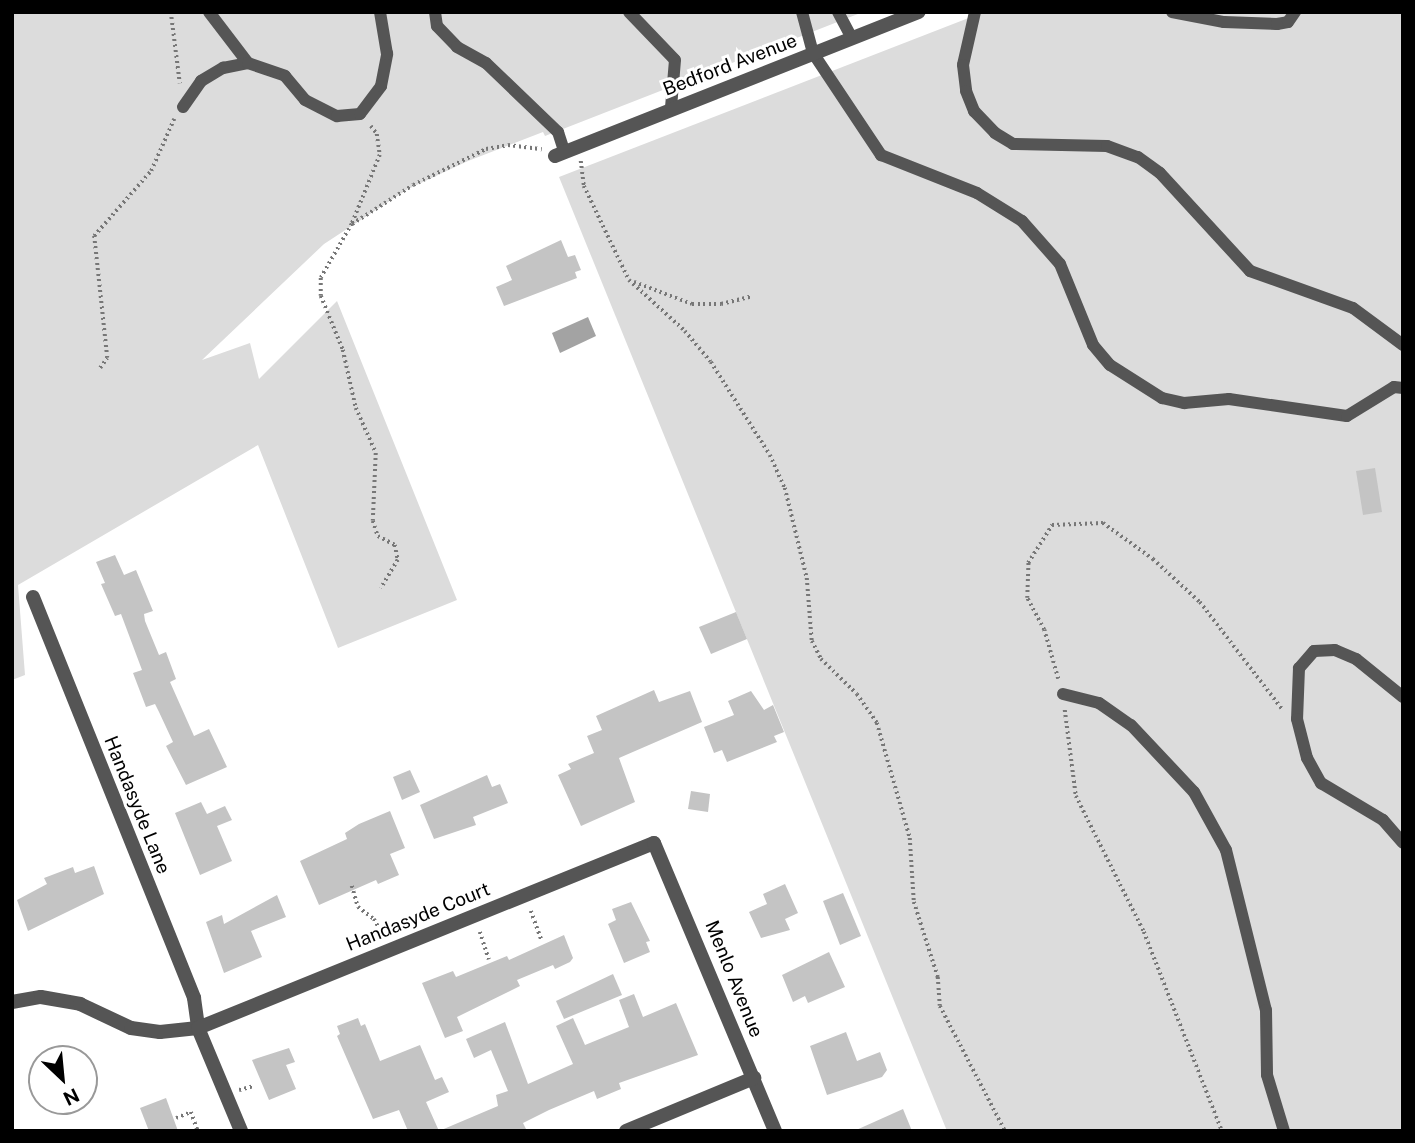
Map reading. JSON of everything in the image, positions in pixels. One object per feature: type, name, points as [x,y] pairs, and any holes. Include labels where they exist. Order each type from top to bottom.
[{"type":"street","name":"Bedford Avenue","points":[[559,154],[919,12]]},
{"type":"street","name":"Handasyde Lane","points":[[33,597],[194,999],[198,1028],[241,1131]]},
{"type":"street","name":"Handasyde Court","points":[[12,1002],[41,997],[80,1004],[131,1028],[160,1032],[198,1028],[654,843]]},
{"type":"street","name":"Menlo Avenue","points":[[654,843],[775,1131]]},
{"type":"street","points":[[626,1131],[754,1078]]},
{"type":"lane","points":[[209,12],[248,63]]},
{"type":"lane","points":[[183,107],[201,82],[223,68],[248,63],[285,76],[304,100],[337,116],[360,114],[381,86],[387,54],[380,12]]},
{"type":"lane","points":[[435,12],[437,26],[457,47],[485,63],[558,132],[559,154]]},
{"type":"lane","points":[[629,12],[675,60],[671,108]]},
{"type":"lane","points":[[802,12],[813,53],[881,155],[976,193],[1022,221],[1044,242],[1060,264],[1093,345],[1111,365],[1162,398],[1184,403],[1229,399],[1347,416],[1394,387],[1403,388]]},
{"type":"lane","points":[[838,12],[852,38]]},
{"type":"lane","points":[[975,12],[963,65],[966,91],[974,111],[995,133],[1013,144],[1107,146],[1138,157],[1160,173],[1250,271],[1353,307],[1403,345]]},
{"type":"lane","points":[[1172,12],[1224,22],[1276,24],[1289,22],[1295,12]]},
{"type":"lane","points":[[1403,697],[1356,660],[1335,650],[1314,651],[1299,668],[1297,719],[1307,758],[1321,783],[1383,821],[1403,843]]},
{"type":"lane","points":[[1063,694],[1099,703],[1132,725],[1194,792],[1226,850],[1266,1010],[1267,1075],[1284,1131]]},
{"type":"path","points":[[100,368],[107,358],[94,236],[150,171],[183,107],[171,12]]},
{"type":"path","points":[[360,114],[377,134],[380,155],[352,223],[321,278],[321,296],[343,350],[356,408],[376,453],[373,521],[379,536],[395,545],[398,560],[381,588]]},
{"type":"path","points":[[352,223],[413,185],[486,149],[508,145],[559,154],[582,163],[584,186],[628,280],[685,331],[711,362],[780,477],[807,578],[812,640],[827,667],[857,694],[877,723],[910,838],[914,902],[938,977],[940,1006],[1005,1131]]},
{"type":"path","points":[[628,280],[692,304],[721,304],[752,296]]},
{"type":"path","points":[[352,886],[358,907],[374,919],[383,935]]},
{"type":"path","points":[[522,895],[541,939]]},
{"type":"path","points":[[474,915],[489,960]]},
{"type":"path","points":[[235,1092],[254,1086]]},
{"type":"path","points":[[176,1118],[191,1112],[198,1131]]},
{"type":"shaded area","points":[[12,12],[863,12],[545,136],[543,132],[468,161],[408,189],[324,244],[202,360],[250,343],[259,379],[337,301],[457,600],[338,648],[258,445],[18,585],[25,675],[12,680]]},
{"type":"shaded area","points":[[984,12],[1403,12],[1403,1131],[947,1131],[559,177]]},
{"type":"shaded area","points":[[588,317],[596,336],[560,353],[552,333]]},
{"type":"building","points":[[561,240],[568,257],[575,255],[581,270],[575,272],[577,278],[504,306],[496,287],[512,280],[506,266]]},
{"type":"building","points":[[1375,468],[1382,512],[1363,515],[1356,471]]},
{"type":"building","points":[[115,555],[124,575],[136,570],[153,611],[144,614],[145,621],[159,655],[166,652],[176,679],[170,682],[194,736],[209,729],[227,767],[186,785],[166,746],[173,742],[159,712],[155,704],[146,707],[133,673],[142,670],[121,614],[115,616],[101,584],[105,583],[96,562]]},
{"type":"building","points":[[736,612],[747,639],[711,654],[699,627]]},
{"type":"building","points":[[654,690],[659,702],[690,691],[702,722],[619,758],[635,802],[581,826],[558,775],[571,769],[568,764],[594,753],[587,736],[602,730],[596,716]]},
{"type":"building","points":[[751,691],[764,710],[773,705],[784,732],[774,736],[777,742],[727,762],[722,750],[714,753],[704,727],[734,715],[728,701]]},
{"type":"building","points":[[410,770],[420,792],[402,800],[393,777]]},
{"type":"building","points":[[487,775],[492,787],[500,784],[508,803],[473,817],[476,825],[434,839],[420,805]]},
{"type":"building","points":[[691,791],[710,794],[708,812],[688,809]]},
{"type":"building","points":[[201,802],[207,814],[225,806],[232,820],[217,826],[232,861],[200,875],[175,813]]},
{"type":"building","points":[[390,811],[405,848],[390,854],[399,875],[378,884],[376,880],[319,905],[300,861],[347,839],[345,833],[359,824]]},
{"type":"building","points":[[94,866],[104,894],[28,931],[17,900],[47,884],[44,878],[73,867],[75,873]]},
{"type":"building","points":[[785,884],[798,913],[785,919],[790,930],[761,938],[749,912],[767,904],[763,894]]},
{"type":"building","points":[[843,893],[861,936],[840,945],[823,901]]},
{"type":"building","points":[[277,895],[286,917],[251,931],[262,957],[224,973],[206,922],[222,915],[224,924]]},
{"type":"building","points":[[631,902],[650,941],[646,942],[650,952],[624,963],[608,924],[616,920],[612,909]]},
{"type":"building","points":[[564,935],[573,958],[570,962],[555,969],[553,965],[517,980],[520,986],[457,1017],[463,1031],[445,1038],[422,983],[453,971],[456,977],[507,956],[509,960]]},
{"type":"building","points":[[829,952],[845,987],[808,1003],[805,996],[793,1002],[782,975]]},
{"type":"building","points":[[613,974],[622,995],[564,1019],[556,1001]]},
{"type":"building","points":[[634,994],[643,1017],[676,1003],[698,1055],[619,1083],[621,1089],[597,1099],[594,1091],[549,1110],[523,1123],[527,1131],[439,1131],[498,1106],[496,1095],[508,1091],[491,1050],[474,1058],[466,1039],[505,1022],[528,1084],[573,1064],[556,1026],[573,1018],[585,1045],[629,1027],[619,1000]]},
{"type":"building","points":[[358,1018],[361,1026],[365,1024],[380,1061],[420,1045],[435,1080],[442,1077],[449,1092],[426,1102],[439,1131],[408,1131],[399,1110],[373,1119],[337,1036],[340,1034],[337,1026]]},
{"type":"building","points":[[846,1032],[857,1061],[880,1052],[887,1070],[882,1077],[827,1095],[810,1046]]},
{"type":"building","points":[[289,1048],[295,1062],[286,1065],[296,1089],[269,1100],[252,1060]]},
{"type":"building","points":[[166,1098],[178,1131],[149,1131],[140,1108]]},
{"type":"building","points":[[903,1109],[912,1131],[854,1131]]}]
